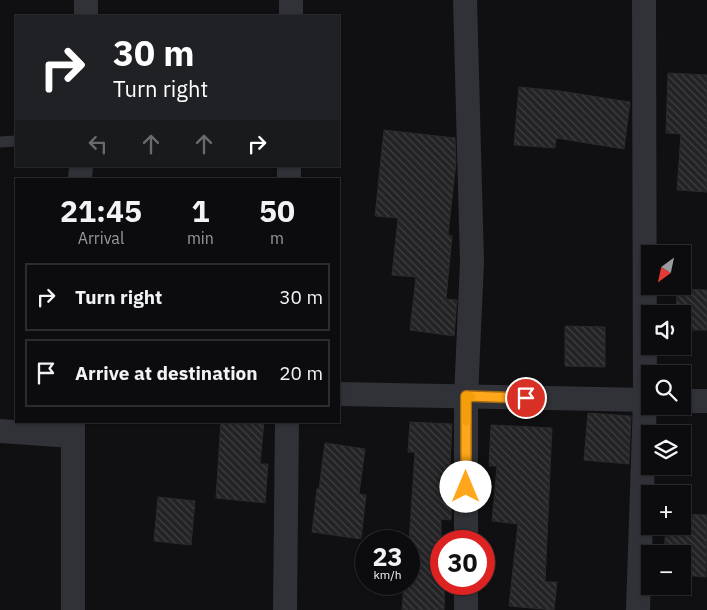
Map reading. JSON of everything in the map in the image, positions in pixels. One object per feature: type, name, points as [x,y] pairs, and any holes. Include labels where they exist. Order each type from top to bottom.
[{"type":"street","points":[[86,0],[86,15]]},
{"type":"street","points":[[291,0],[291,15]]},
{"type":"street","points":[[465,0],[472,262],[466,396],[466,530]]},
{"type":"street","points":[[644,0],[647,365]]},
{"type":"street","points":[[340,394],[641,400]]},
{"type":"street","points":[[691,401],[707,401]]},
{"type":"street","points":[[638,610],[646,415]]},
{"type":"street","points":[[284,610],[287,423]]},
{"type":"street","points":[[0,431],[73,429],[73,610]]},
{"type":"street","points":[[466,595],[466,610]]},
{"type":"lane","points":[[0,142],[15,141]]},
{"type":"building","points":[[668,73],[707,75],[707,192],[677,190],[681,134],[666,133]]},
{"type":"building","points":[[519,87],[560,91],[630,102],[624,149],[556,138],[555,148],[514,145]]},
{"type":"building","points":[[384,130],[455,138],[456,162],[448,235],[452,236],[446,299],[457,300],[454,336],[410,330],[416,277],[392,275],[398,218],[375,216]]},
{"type":"building","points":[[691,289],[707,290],[707,330],[691,330],[691,305],[676,305],[677,295],[691,295]]},
{"type":"building","points":[[565,326],[605,327],[605,367],[565,366]]},
{"type":"building","points":[[588,413],[631,416],[629,464],[584,460]]},
{"type":"building","points":[[410,422],[452,424],[449,485],[452,486],[451,520],[441,519],[441,530],[430,530],[430,595],[445,595],[444,610],[402,610],[403,595],[420,595],[420,530],[410,530],[415,452],[408,452]]},
{"type":"building","points":[[221,423],[264,423],[260,464],[268,464],[265,503],[216,498]]},
{"type":"building","points":[[491,425],[552,428],[545,582],[557,582],[554,610],[509,606],[518,524],[492,521],[497,466],[489,466]]},
{"type":"building","points":[[325,443],[365,449],[359,494],[366,495],[362,530],[355,530],[355,538],[312,532],[317,489],[319,489]]},
{"type":"building","points":[[158,497],[195,501],[191,545],[154,541]]},
{"type":"building","points":[[691,514],[707,515],[706,577],[691,576],[691,545],[665,545],[665,535],[691,535]]},
{"type":"slow traffic","points":[[466,421],[466,396],[471,397]]},
{"type":"route","points":[[466,487],[466,396],[526,398]]}]
